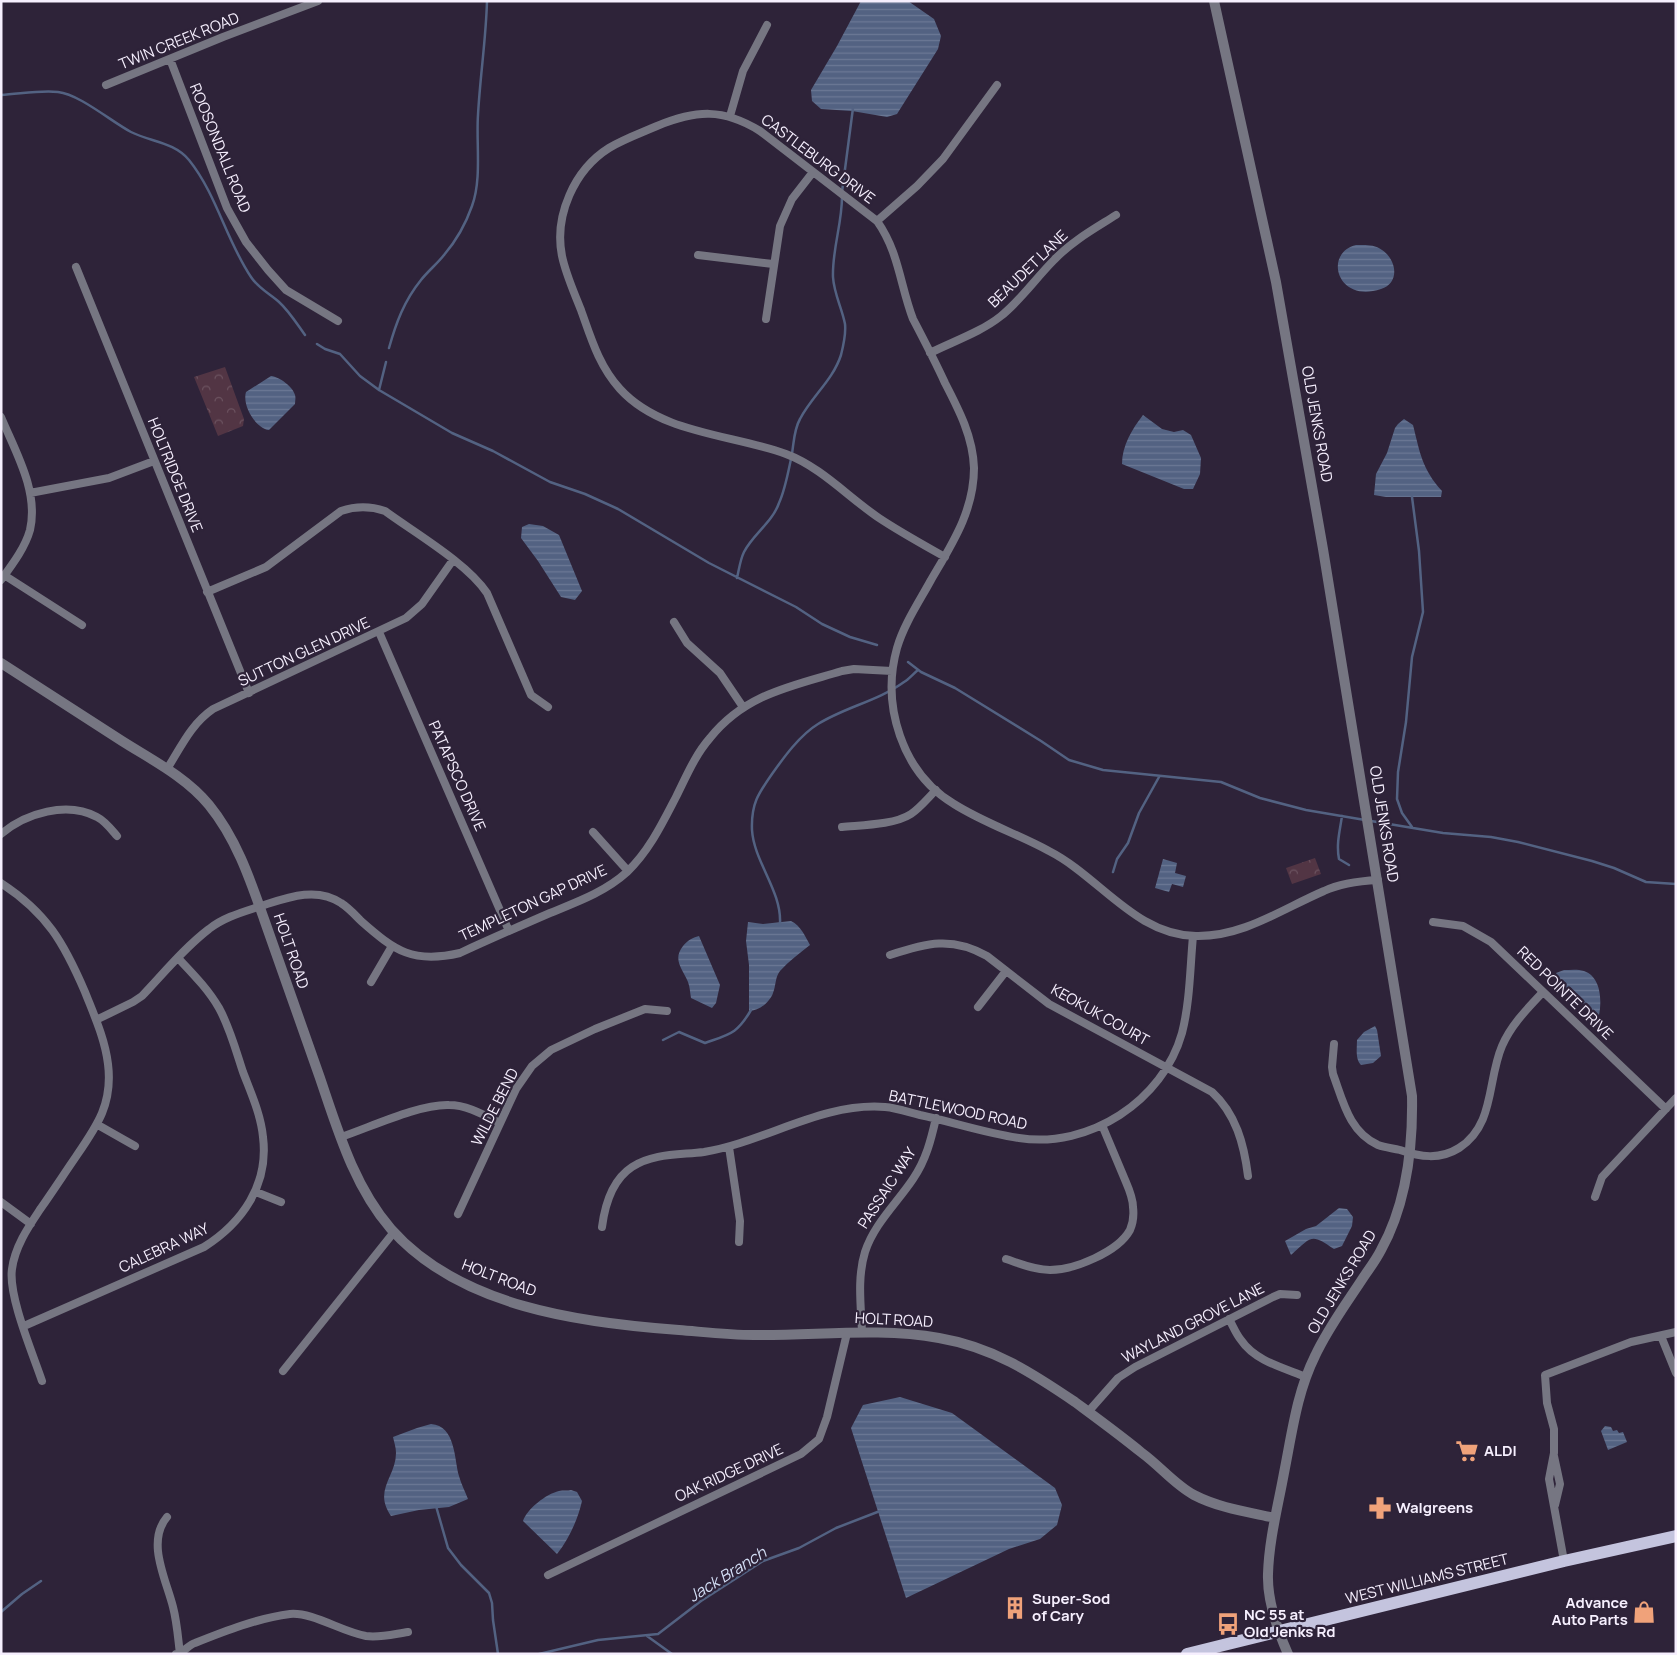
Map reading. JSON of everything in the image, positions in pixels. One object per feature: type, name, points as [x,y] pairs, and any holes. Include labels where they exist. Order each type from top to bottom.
[{"type":"main road","name":"WEST WILLIAMS STREET","points":[[1187,1654],[1676,1536]]},
{"type":"street","name":"TWIN CREEK ROAD","points":[[106,85],[318,1]]},
{"type":"street","name":"OLD JENKS ROAD","points":[[1214,1],[1276,282],[1323,549],[1412,1096],[1410,1154],[1405,1185],[1389,1235],[1381,1251],[1336,1318],[1315,1355],[1306,1377],[1296,1414],[1275,1518],[1268,1574],[1271,1601],[1278,1631],[1288,1654]]},
{"type":"street","points":[[730,116],[743,70],[767,25]]},
{"type":"street","name":"ROOSONDALL ROAD","points":[[170,59],[227,208],[246,242],[286,290],[338,321]]},
{"type":"street","points":[[877,221],[917,186],[943,159],[997,85]]},
{"type":"street","name":"CASTLEBURG DRIVE","points":[[945,556],[879,518],[832,482],[798,460],[766,448],[660,419],[630,399],[609,375],[601,363],[569,279],[562,256],[560,240],[567,200],[576,182],[591,163],[607,149],[669,121],[689,116],[713,114],[730,116],[760,131],[877,221],[893,249],[908,305],[963,420],[973,451],[973,488],[968,510],[960,531],[907,625],[898,645],[892,670],[894,711],[901,739],[914,765],[936,790],[952,804],[1056,855],[1141,920],[1166,931],[1193,936],[1208,936],[1232,932],[1325,890],[1346,883],[1378,880]]},
{"type":"street","points":[[766,318],[780,226],[792,199],[813,172]]},
{"type":"street","name":"BEAUDET LANE","points":[[930,353],[1000,317],[1064,250],[1082,236],[1116,215]]},
{"type":"street","points":[[698,255],[773,264]]},
{"type":"street","name":"HOLTRIDGE DRIVE","points":[[76,267],[249,693]]},
{"type":"street","points":[[1,416],[30,493],[32,506],[30,530],[20,551],[3,578],[82,625]]},
{"type":"street","points":[[1,443],[10,439]]},
{"type":"street","points":[[30,493],[109,478],[154,461]]},
{"type":"street","points":[[208,592],[266,567],[341,511],[354,507],[368,507],[385,512],[454,560],[480,583],[487,594],[531,695],[548,707]]},
{"type":"street","name":"SUTTON GLEN DRIVE","points":[[167,769],[198,721],[213,709],[406,618],[414,612],[454,560]]},
{"type":"street","points":[[674,622],[687,642],[720,673],[743,707]]},
{"type":"street","name":"PATAPSCO DRIVE","points":[[379,632],[509,931]]},
{"type":"street","name":"HOLT ROAD","points":[[1,663],[167,769],[193,788],[222,822],[244,865],[260,907],[357,1178],[374,1206],[394,1232],[430,1263],[463,1282],[505,1299],[566,1316],[628,1325],[750,1335],[899,1333],[927,1336],[978,1347],[1021,1366],[1088,1412],[1138,1449],[1189,1492],[1217,1505],[1275,1518]]},
{"type":"street","name":"TEMPLETON GAP DRIVE","points":[[96,1020],[142,996],[200,936],[216,924],[240,913],[295,896],[310,894],[326,896],[341,902],[392,946],[414,955],[435,957],[460,952],[598,893],[619,879],[643,855],[709,738],[722,724],[743,707],[769,693],[842,671],[854,669],[892,670]]},
{"type":"street","points":[[842,828],[892,821],[906,817],[917,810],[936,790]]},
{"type":"street","points":[[1,834],[12,825],[34,815],[56,810],[68,810],[99,817],[117,836]]},
{"type":"street","points":[[593,832],[628,871]]},
{"type":"street","points":[[1,883],[27,902],[54,931],[71,958],[106,1050],[109,1080],[107,1099],[98,1125],[31,1224],[19,1244],[11,1269],[14,1295],[42,1381]]},
{"type":"street","name":"RED POINTE DRIVE","points":[[1433,922],[1456,924],[1482,935],[1515,964],[1666,1109]]},
{"type":"street","name":"BATTLEWOOD ROAD","points":[[602,1227],[604,1210],[610,1192],[623,1174],[647,1159],[729,1147],[821,1116],[856,1108],[888,1108],[936,1118],[1002,1136],[1037,1140],[1075,1136],[1102,1125],[1120,1115],[1142,1098],[1167,1068],[1179,1040],[1184,1020],[1193,936]]},
{"type":"street","name":"KEOKUK COURT","points":[[890,955],[930,943],[958,944],[978,951],[1054,1007],[1212,1092],[1232,1116],[1243,1144],[1248,1176]]},
{"type":"street","points":[[371,982],[392,946]]},
{"type":"street","name":"CALEBRA WAY","points":[[24,1326],[204,1247],[232,1227],[256,1192],[263,1165],[264,1151],[264,1138],[257,1108],[220,1010],[204,986],[178,958]]},
{"type":"street","points":[[978,1007],[1006,971]]},
{"type":"street","points":[[1334,1044],[1333,1074],[1349,1117],[1368,1140],[1410,1154],[1430,1156],[1449,1152],[1460,1147],[1474,1135],[1482,1123],[1502,1047],[1519,1018],[1543,992]]},
{"type":"street","name":"WILDE BEND","points":[[458,1214],[524,1076],[536,1062],[551,1050],[566,1042],[645,1009],[667,1011]]},
{"type":"street","points":[[1595,1197],[1602,1177],[1676,1098]]},
{"type":"street","points":[[341,1137],[412,1112],[450,1105],[484,1114],[500,1123]]},
{"type":"street","name":"PASSAIC WAY","points":[[862,1332],[860,1281],[866,1251],[875,1230],[914,1178],[922,1163],[928,1149],[936,1118]]},
{"type":"street","points":[[98,1125],[136,1146]]},
{"type":"street","points":[[1006,1259],[1040,1269],[1064,1268],[1075,1266],[1107,1251],[1122,1241],[1131,1227],[1134,1217],[1132,1196],[1102,1125]]},
{"type":"street","points":[[729,1147],[740,1221],[739,1242]]},
{"type":"street","points":[[256,1192],[281,1202]]},
{"type":"street","points":[[1,1202],[31,1224]]},
{"type":"street","points":[[283,1370],[394,1232]]},
{"type":"street","name":"WAYLAND GROVE LANE","points":[[1088,1412],[1108,1388],[1122,1375],[1280,1294],[1297,1295]]},
{"type":"street","points":[[1229,1319],[1241,1340],[1253,1352],[1264,1359],[1306,1377]]},
{"type":"street","points":[[1564,1562],[1555,1505],[1560,1484],[1554,1453],[1554,1429],[1547,1403],[1545,1375],[1631,1342],[1676,1332]]},
{"type":"street","name":"OAK RIDGE DRIVE","points":[[548,1575],[801,1454],[820,1439],[847,1333]]},
{"type":"street","points":[[1661,1336],[1676,1373]]},
{"type":"street","points":[[167,1517],[162,1523],[159,1532],[157,1555],[174,1609],[180,1654]]},
{"type":"street","points":[[176,1654],[180,1654],[191,1644],[226,1631],[292,1614],[308,1616],[366,1636],[384,1636],[408,1632]]},
{"type":"green space","points":[[225,367],[244,419],[243,426],[218,436],[194,377]]},
{"type":"green space","points":[[1315,858],[1321,874],[1292,884],[1286,868]]},
{"type":"water","points":[[861,1],[908,1],[934,19],[941,36],[938,49],[897,114],[887,117],[852,111],[821,109],[812,101],[811,90]]},
{"type":"water","points":[[1356,245],[1376,247],[1391,259],[1394,277],[1387,286],[1366,292],[1354,290],[1345,284],[1340,276],[1338,266],[1340,257],[1346,250]]},
{"type":"water","points":[[271,376],[282,380],[289,386],[295,395],[295,404],[269,430],[255,421],[248,409],[245,397],[246,392]]},
{"type":"water","points":[[1143,415],[1162,429],[1174,432],[1183,430],[1191,435],[1201,458],[1200,474],[1193,489],[1184,489],[1122,464],[1122,457],[1128,438]]},
{"type":"water","points":[[1404,419],[1413,425],[1426,468],[1442,491],[1441,497],[1386,497],[1374,495],[1376,474],[1387,453],[1395,428]]},
{"type":"water","points":[[529,524],[543,526],[559,535],[582,591],[575,600],[561,597],[521,538],[522,527]]},
{"type":"water","points":[[1163,859],[1177,863],[1175,873],[1186,876],[1183,887],[1172,884],[1169,892],[1155,888]]},
{"type":"water","points":[[791,921],[800,928],[810,945],[780,971],[772,996],[767,1003],[760,1008],[749,1011],[749,965],[746,941],[748,922],[763,924]]},
{"type":"water","points":[[699,936],[720,985],[716,1003],[712,1008],[691,998],[689,984],[678,960],[683,946]]},
{"type":"water","points":[[1564,970],[1584,971],[1594,978],[1600,996],[1599,1015],[1594,1014],[1559,981],[1556,973]]},
{"type":"water","points":[[1375,1026],[1381,1056],[1373,1063],[1361,1065],[1357,1057],[1357,1040],[1364,1032]]},
{"type":"water","points":[[1339,1208],[1347,1209],[1353,1217],[1352,1226],[1342,1246],[1334,1249],[1321,1241],[1312,1239],[1291,1255],[1285,1241],[1306,1229],[1316,1226]]},
{"type":"water","points":[[900,1397],[952,1413],[1055,1488],[1062,1505],[1057,1525],[1040,1539],[1009,1549],[906,1598],[851,1428],[863,1405]]},
{"type":"water","points":[[431,1424],[439,1426],[450,1437],[457,1469],[468,1499],[449,1507],[419,1510],[391,1516],[384,1499],[395,1462],[396,1451],[393,1437]]},
{"type":"water","points":[[1605,1426],[1611,1427],[1613,1431],[1617,1430],[1619,1433],[1623,1432],[1627,1442],[1608,1450],[1601,1431]]},
{"type":"water","points":[[571,1490],[577,1492],[582,1501],[572,1529],[557,1554],[523,1521],[528,1512],[543,1499],[559,1491]]},
{"type":"waterway","points":[[389,348],[405,304],[421,280],[457,238],[472,206],[478,173],[478,115],[487,1]]},
{"type":"waterway","points":[[1,95],[44,91],[66,94],[85,103],[131,132],[169,146],[183,154],[199,174],[207,188],[242,263],[251,277],[283,306],[305,335]]},
{"type":"waterway","points":[[842,192],[853,108]]},
{"type":"waterway","points":[[737,578],[744,552],[772,517],[781,498],[798,424],[833,372],[841,355],[845,336],[845,324],[835,289],[833,267],[842,197]]},
{"type":"waterway","points":[[317,344],[340,354],[360,376],[379,390],[452,433],[493,451],[550,482],[585,494],[618,509],[709,563],[796,607],[822,624],[850,637],[877,645]]},
{"type":"waterway","points":[[379,390],[386,362]]},
{"type":"waterway","points":[[1412,497],[1419,551],[1423,612],[1412,657],[1406,722],[1398,772],[1397,799],[1402,813],[1412,827]]},
{"type":"waterway","points":[[908,662],[921,672],[955,688],[1069,760],[1103,770],[1221,782],[1260,798],[1306,810],[1365,820]]},
{"type":"waterway","points":[[780,924],[777,900],[758,854],[752,830],[754,806],[759,794],[787,754],[811,729],[828,718],[894,689],[918,670]]},
{"type":"waterway","points":[[1113,872],[1117,859],[1128,843],[1139,813],[1159,777]]},
{"type":"waterway","points":[[1342,816],[1338,853],[1339,859],[1349,865]]},
{"type":"waterway","points":[[1371,821],[1443,833],[1491,837],[1518,842],[1592,861],[1646,882],[1676,884]]},
{"type":"waterway","points":[[663,1040],[679,1032],[705,1043],[737,1029],[751,1010]]},
{"type":"waterway","points":[[436,1506],[448,1548],[461,1565],[489,1593],[492,1603],[498,1654]]},
{"type":"waterway","name":"Jack Branch","points":[[539,1654],[598,1640],[658,1634],[701,1601],[763,1561],[799,1548],[836,1528],[880,1511]]},
{"type":"waterway","points":[[1,1612],[41,1581]]},
{"type":"waterway","points":[[647,1636],[672,1654]]},
{"type":"place","name":"ALDI","points":[[1467,1451]]},
{"type":"place","name":"Walgreens","points":[[1380,1508]]},
{"type":"place","name":"Super-Sod of Cary","points":[[1015,1608]]},
{"type":"place","name":"Advance Auto Parts","points":[[1644,1612]]},
{"type":"place","name":"NC 55 at Old Jenks Rd","points":[[1228,1624]]}]
